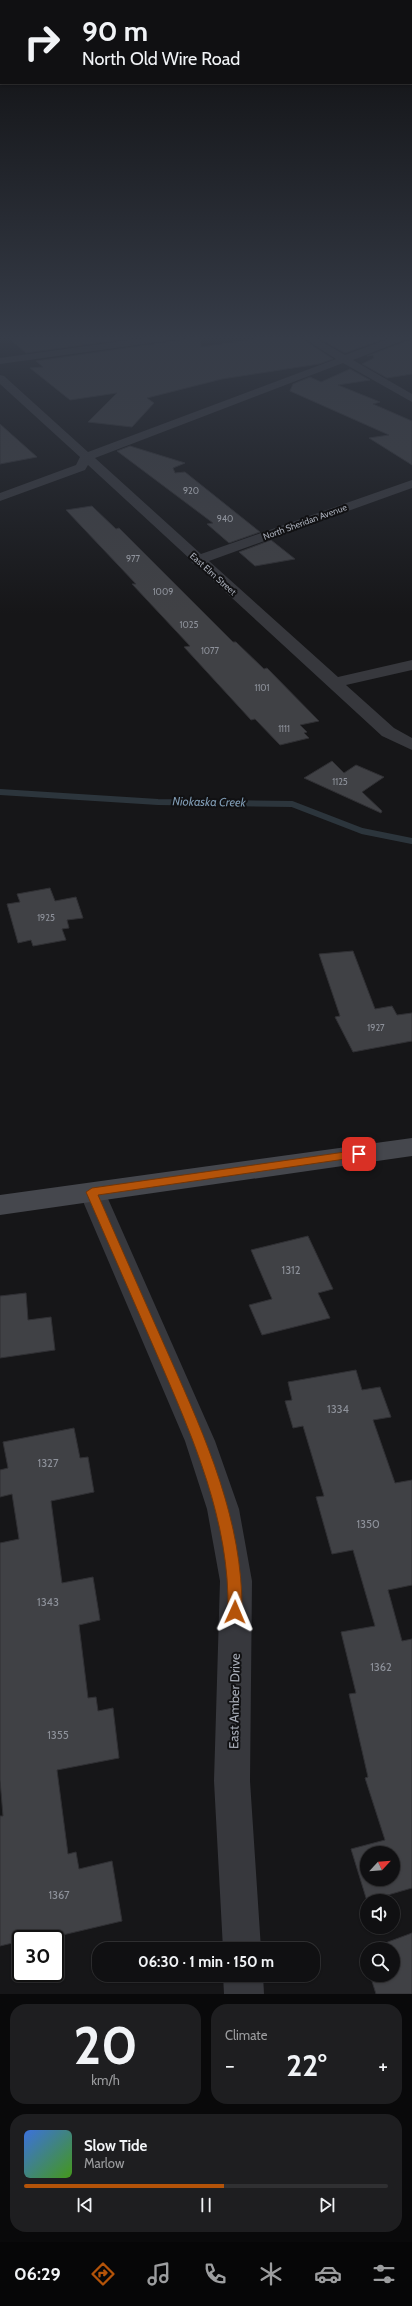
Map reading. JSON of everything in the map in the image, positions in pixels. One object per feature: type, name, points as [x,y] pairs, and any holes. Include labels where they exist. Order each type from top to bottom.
[{"type":"street","name":"East Elm Street","points":[[51,428],[86,457],[197,560],[335,682],[388,732],[412,745]]},
{"type":"street","points":[[0,497],[81,467],[86,457],[162,428]]},
{"type":"street","name":"North Sheridan Avenue","points":[[197,560],[412,484]]},
{"type":"street","points":[[335,682],[412,665]]},
{"type":"street","points":[[0,1205],[412,1147]]},
{"type":"street","name":"East Amber Drive","points":[[92,1192],[200,1441],[223,1509],[236,1581],[232,1781],[242,1942]]},
{"type":"street","points":[[243,1982],[244,1994]]},
{"type":"building","points":[[0,428],[5,428],[37,457],[0,464]]},
{"type":"building","points":[[373,428],[412,428],[412,465],[369,438],[389,435]]},
{"type":"building","points":[[130,446],[185,463],[173,468],[175,473],[185,472],[260,532],[229,543],[207,524],[213,523],[117,451]]},
{"type":"building","points":[[92,506],[116,529],[119,528],[233,642],[236,642],[264,669],[267,668],[319,721],[300,725],[307,732],[304,733],[309,738],[280,745],[255,719],[251,720],[184,647],[190,646],[132,584],[136,584],[66,510]]},
{"type":"building","points":[[271,540],[295,559],[255,566],[239,552]]},
{"type":"building","points":[[332,761],[344,773],[356,765],[384,777],[362,792],[382,811],[381,813],[304,778]]},
{"type":"building","points":[[50,888],[55,901],[76,897],[83,918],[67,920],[69,928],[62,929],[66,940],[33,946],[31,940],[18,943],[7,904],[20,902],[17,894]]},
{"type":"building","points":[[353,951],[375,1009],[392,1006],[397,1015],[412,1013],[412,1041],[353,1052],[335,1017],[340,1016],[319,954]]},
{"type":"building","points":[[308,1236],[333,1289],[318,1293],[330,1318],[262,1335],[249,1305],[272,1299],[251,1250]]},
{"type":"building","points":[[26,1293],[28,1320],[51,1317],[55,1350],[0,1358],[0,1296]]},
{"type":"building","points":[[356,1370],[362,1390],[380,1387],[391,1417],[373,1420],[395,1483],[412,1480],[412,1585],[388,1590],[402,1641],[412,1639],[412,1888],[391,1894],[365,1894],[362,1886],[400,1886],[400,1846],[362,1846],[385,1840],[365,1778],[368,1777],[349,1694],[356,1693],[341,1632],[375,1626],[353,1550],[332,1554],[316,1497],[324,1496],[303,1426],[293,1428],[285,1401],[292,1400],[288,1382]]},
{"type":"building","points":[[74,1428],[80,1458],[88,1457],[94,1492],[51,1501],[62,1583],[93,1577],[100,1620],[79,1625],[88,1698],[96,1697],[98,1711],[113,1708],[119,1758],[57,1770],[68,1854],[76,1852],[79,1869],[112,1861],[122,1921],[64,1935],[64,1930],[12,1930],[12,1943],[0,1946],[0,1816],[3,1816],[0,1780],[0,1543],[19,1539],[12,1494],[0,1497],[0,1470],[8,1468],[3,1442]]},
{"type":"building","points":[[360,1847],[360,1878],[351,1849]]},
{"type":"building","points":[[412,1933],[412,1994],[376,1994],[372,1982],[400,1982],[400,1942],[388,1942]]},
{"type":"waterway","name":"Niokaska Creek","points":[[0,792],[158,802],[292,804],[362,831],[412,841]]},
{"type":"route","points":[[235,1612],[236,1581],[223,1509],[200,1441],[100,1214],[92,1192],[359,1154]]}]
